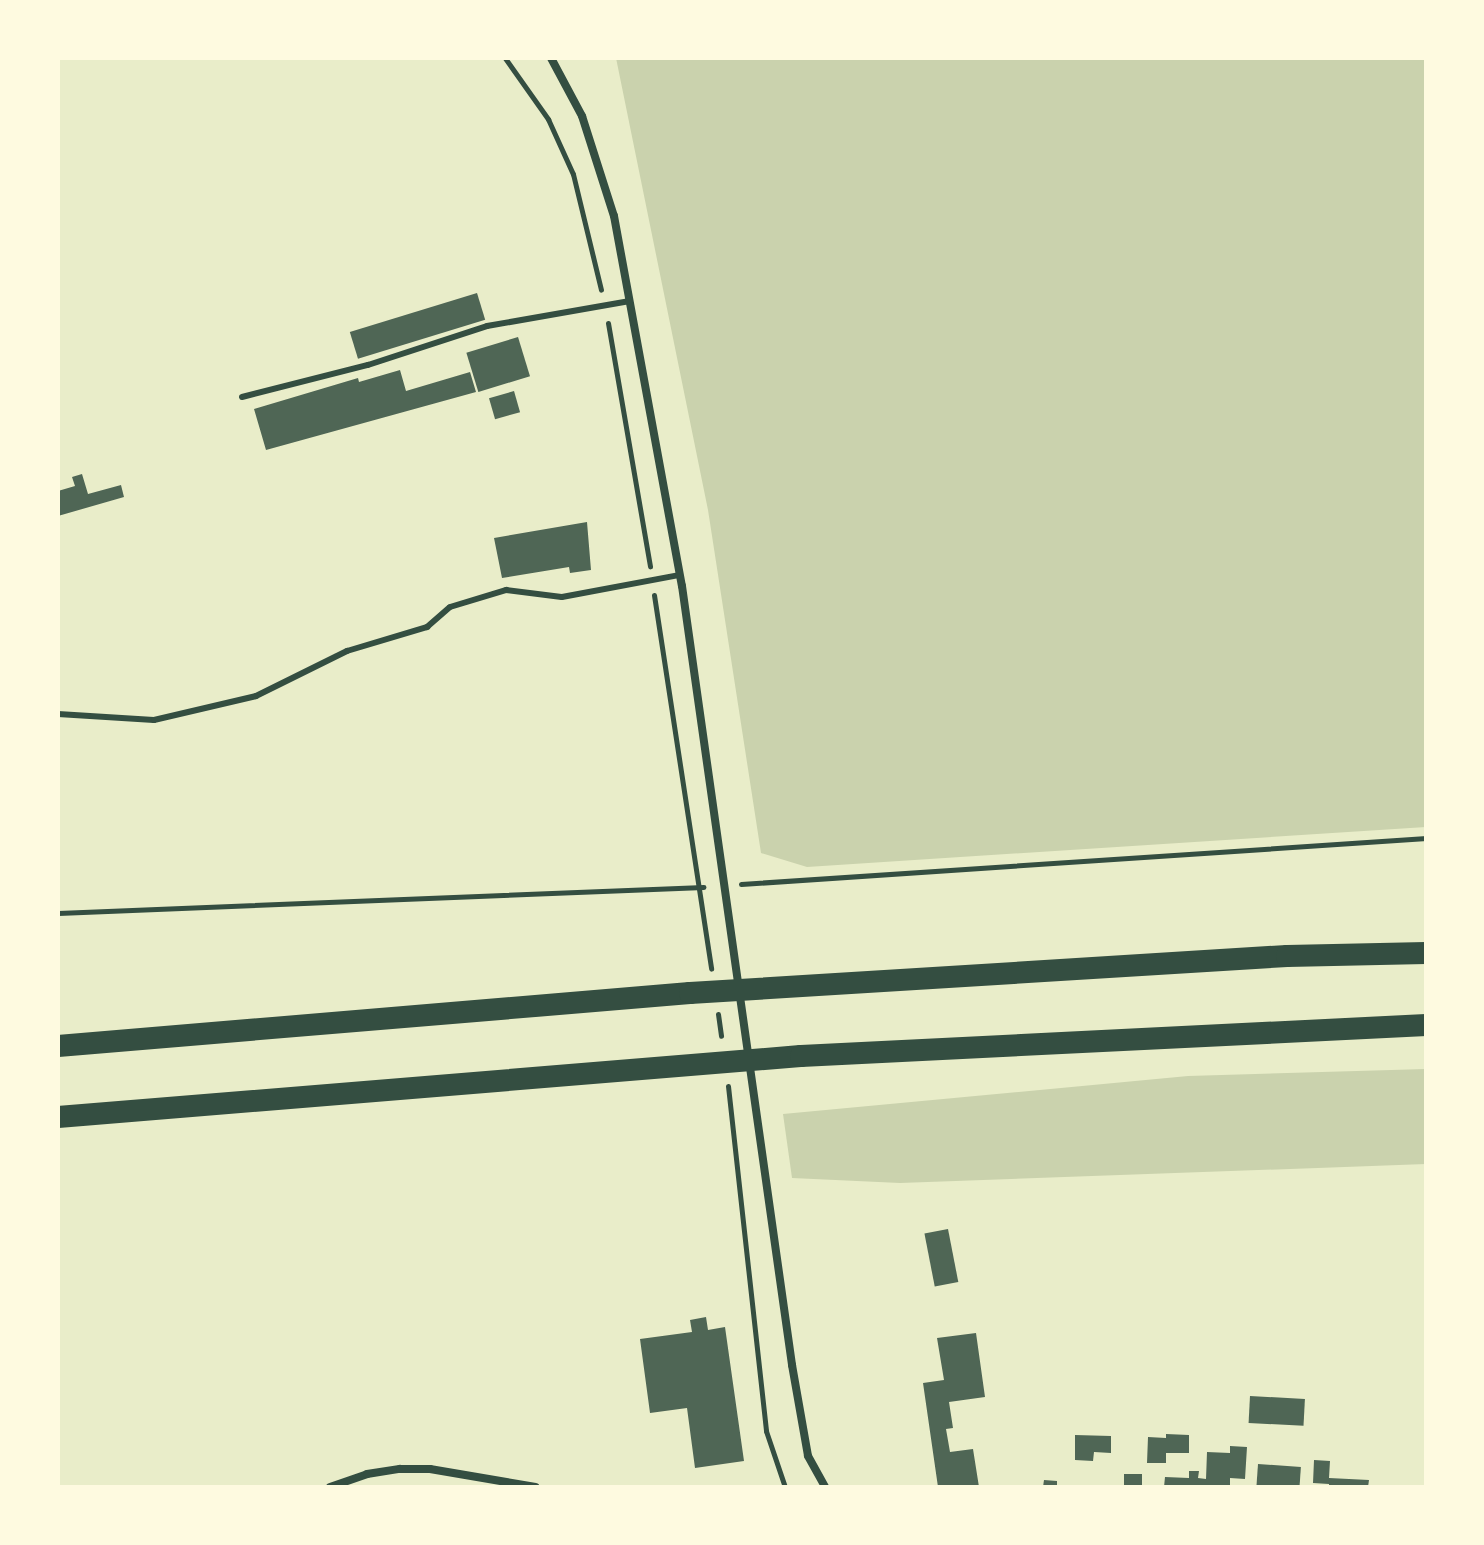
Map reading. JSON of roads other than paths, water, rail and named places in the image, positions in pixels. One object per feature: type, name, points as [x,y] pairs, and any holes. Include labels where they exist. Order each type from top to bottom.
[{"type":"highway","points":[[58,1046],[690,993],[1287,956],[1426,953]]},
{"type":"highway","points":[[58,1117],[801,1056],[1426,1025]]},
{"type":"street","points":[[551,58],[582,116],[614,216],[680,575],[792,1365],[808,1456],[825,1487]]},
{"type":"street","points":[[330,1487],[367,1474],[400,1469],[430,1469],[535,1487]]},
{"type":"lane","points":[[242,397],[368,365],[487,326],[630,301]]},
{"type":"lane","points":[[58,714],[154,720],[256,696],[347,651],[427,627],[450,607],[506,590],[562,597],[680,575]]}]
